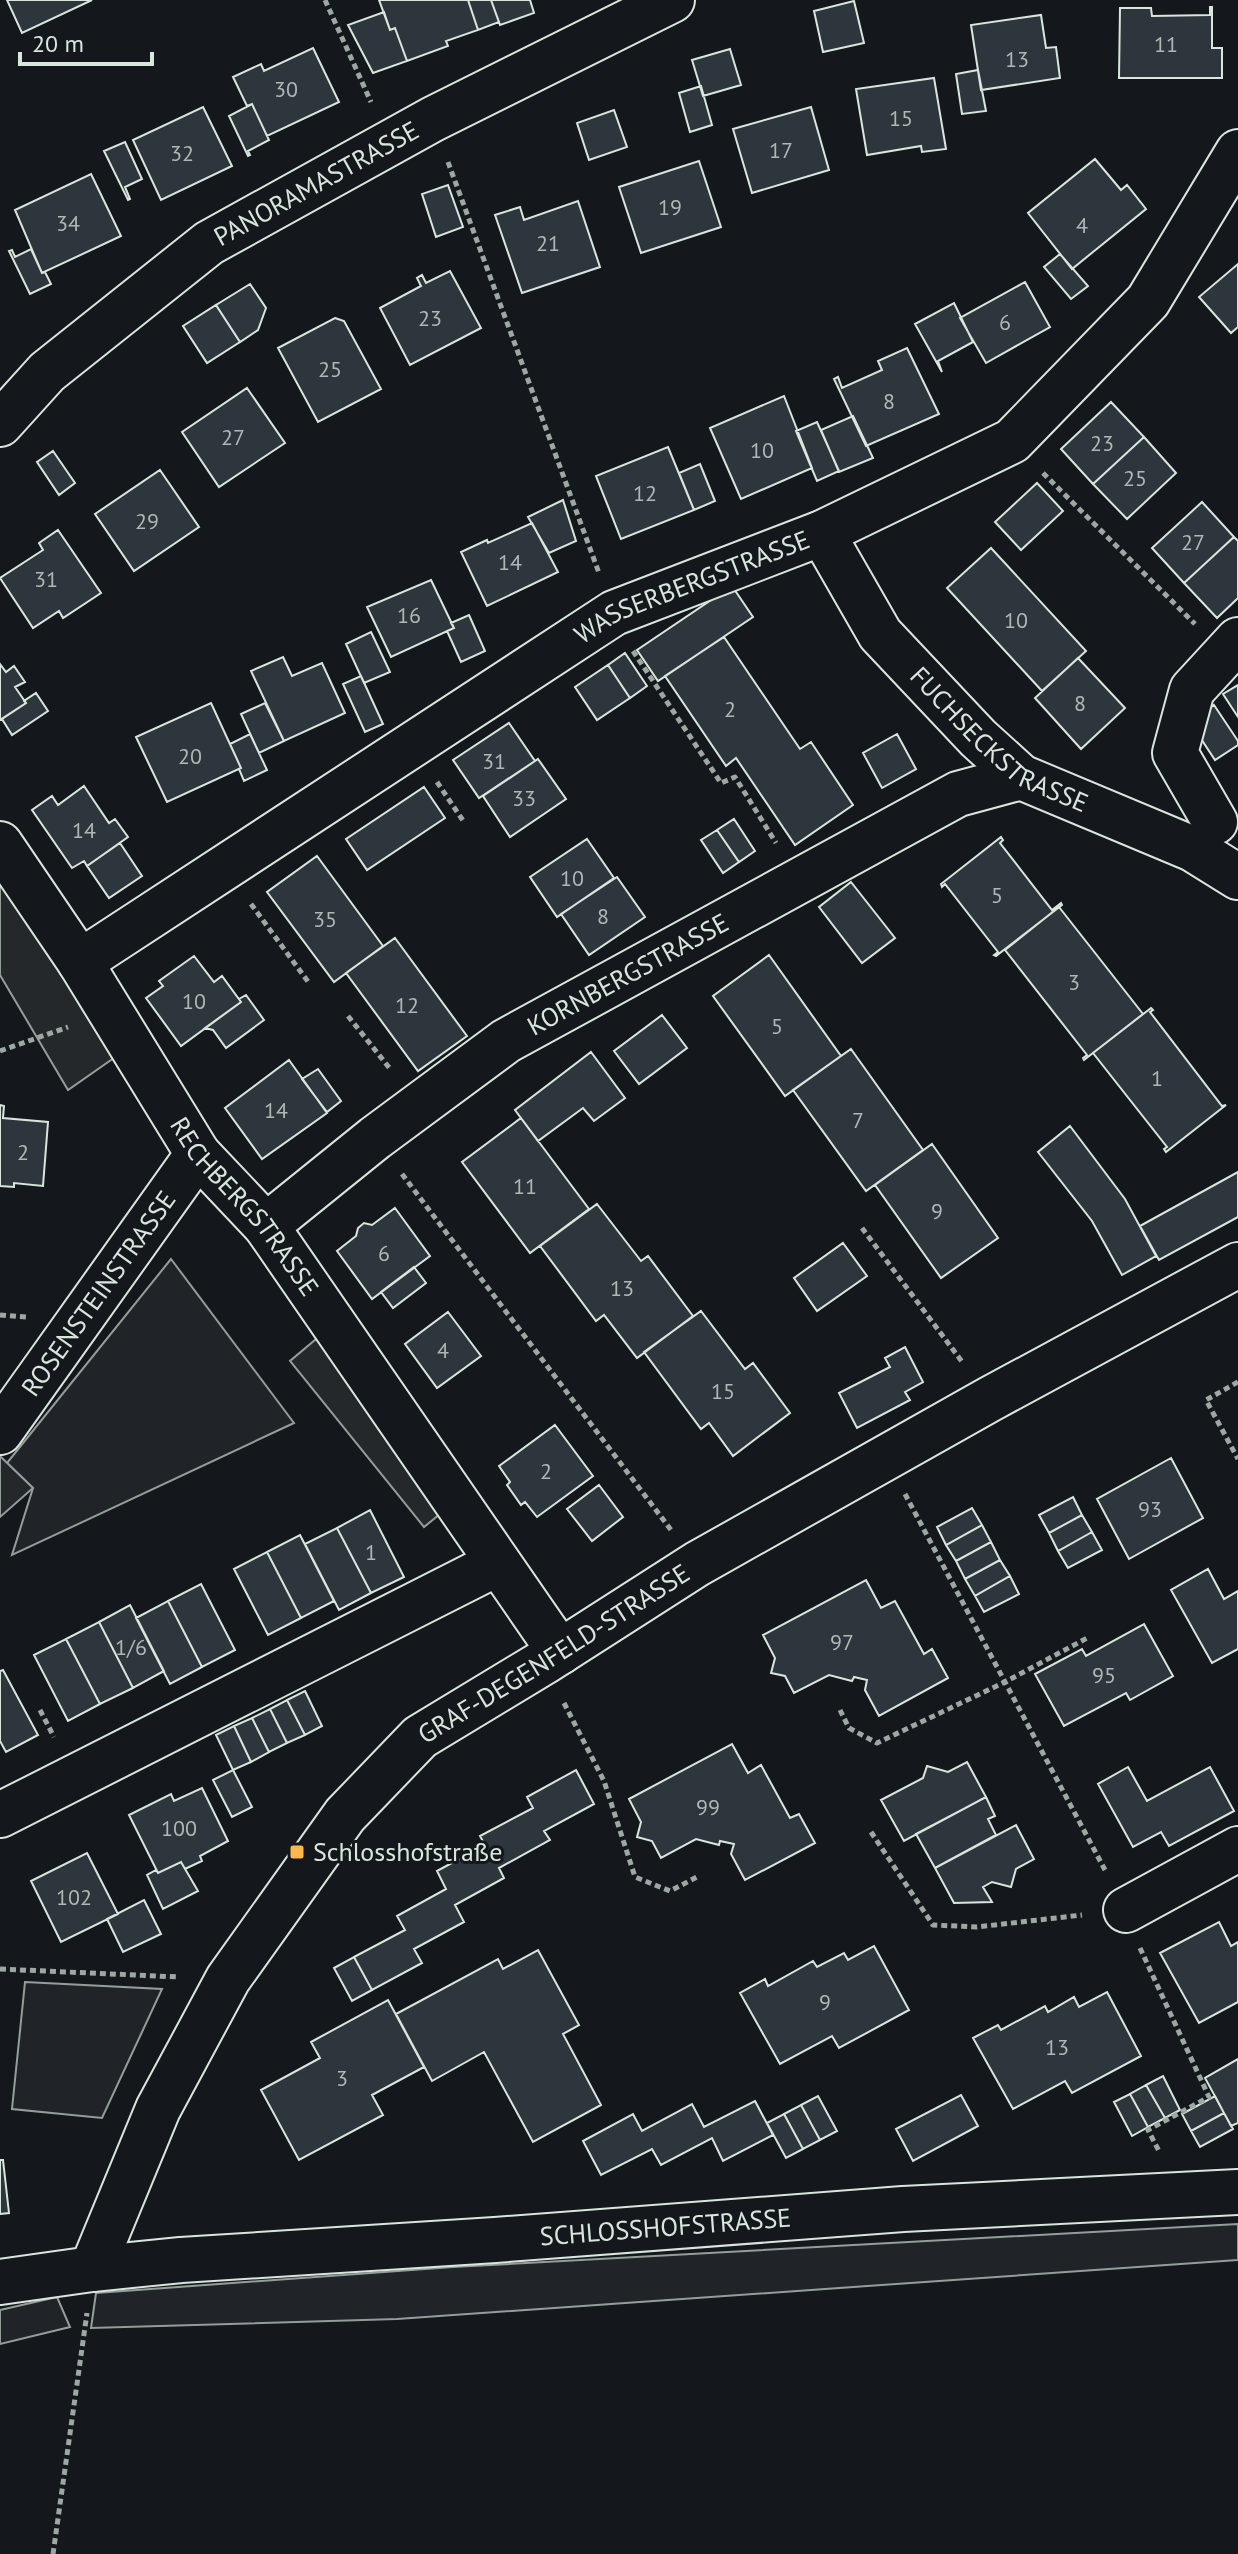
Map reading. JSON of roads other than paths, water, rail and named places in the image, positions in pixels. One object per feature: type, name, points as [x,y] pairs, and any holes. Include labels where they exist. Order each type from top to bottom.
[{"type":"street","name":"PANORAMASTRASSE","points":[[0,424],[47,372],[209,243],[433,119],[672,0]]},
{"type":"street","name":"WASSERBERGSTRASSE","points":[[80,962],[614,613],[822,533],[1012,441],[1148,301],[1238,152]]},
{"type":"street","name":"FUCHSECKSTRASSE","points":[[822,533],[880,634],[978,738],[1021,777],[1216,827],[1238,877]]},
{"type":"street","points":[[1216,827],[1175,753],[1192,690],[1231,647]]},
{"type":"street","name":"KORNBERGSTRASSE","points":[[266,1226],[375,1138],[506,1041],[958,794],[1021,777]]},
{"type":"street","name":"RECHBERGSTRASSE","points":[[0,844],[80,962],[198,1154],[266,1226],[498,1563],[552,1657]]},
{"type":"street","name":"ROSENSTEINSTRASSE","points":[[0,1432],[198,1154]]},
{"type":"street","name":"GRAF-DEGENFELD-STRASSE","points":[[92,2269],[158,2109],[228,1979],[345,1815],[420,1737],[697,1564],[990,1399],[1238,1265]]},
{"type":"street","points":[[0,1815],[498,1563]]},
{"type":"street","points":[[1126,1910],[1238,1849]]},
{"type":"street","name":"SCHLOSSHOFSTRASSE","points":[[0,2282],[181,2260],[903,2209],[1238,2192]]},
{"type":"place","name":"Schlosshofstraße","points":[[297,1852]]}]
